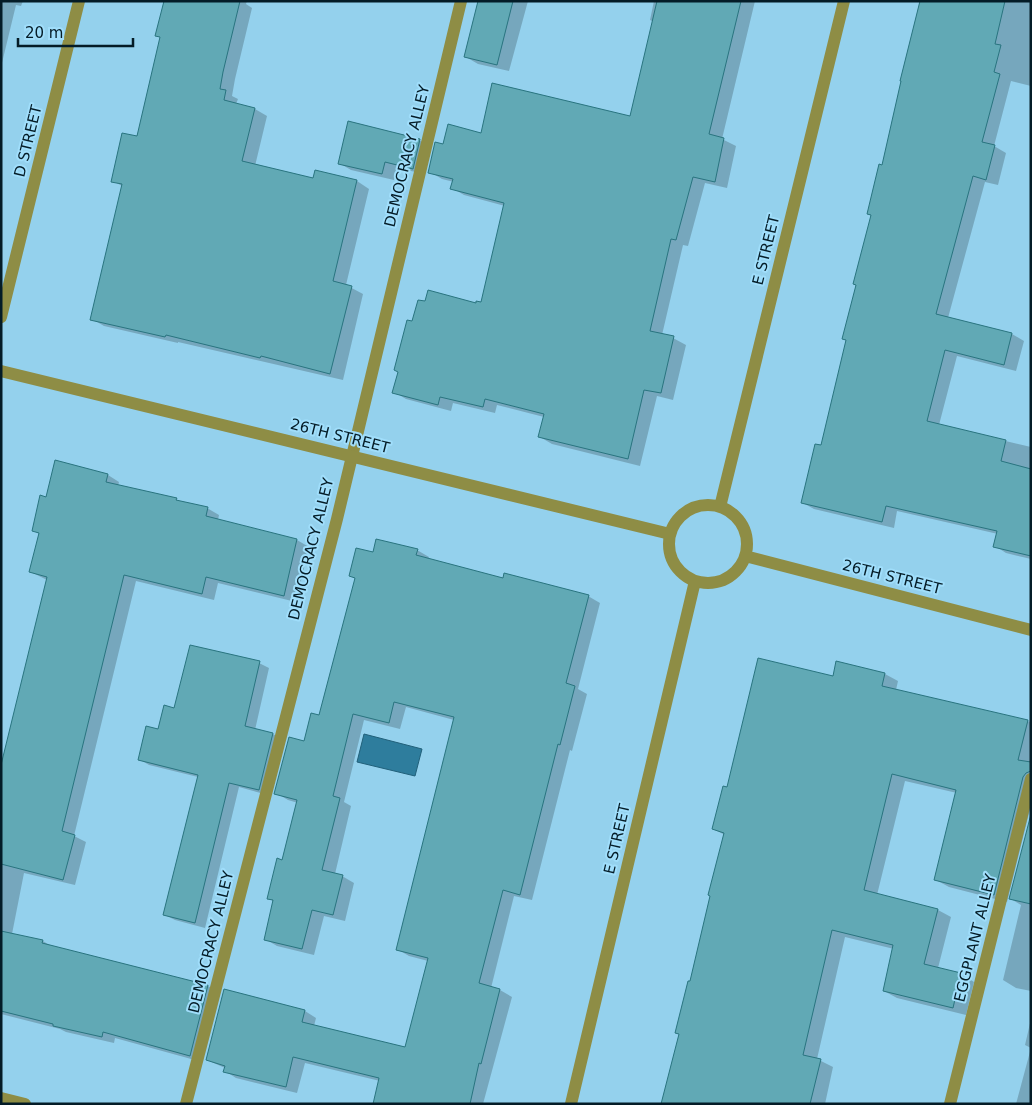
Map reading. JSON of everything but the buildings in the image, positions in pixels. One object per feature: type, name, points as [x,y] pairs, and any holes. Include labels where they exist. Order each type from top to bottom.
[{"type":"street","name":"D STREET","points":[[1,317],[79,1]]},
{"type":"street","name":"DEMOCRACY ALLEY","points":[[186,1104],[337,519],[461,1]]},
{"type":"street","name":"E STREET","points":[[720,507],[844,1]]},
{"type":"street","name":"26TH STREET","points":[[1,371],[670,534]]},
{"type":"street","points":[[704,505],[720,507],[733,514],[742,526],[747,541],[745,556],[738,570],[725,579],[711,584],[695,582],[679,571],[673,563],[668,544],[670,534],[677,520],[689,510],[704,505]]},
{"type":"street","name":"26TH STREET","points":[[745,556],[1031,630]]},
{"type":"street","name":"E STREET","points":[[571,1104],[695,582]]},
{"type":"street","name":"EGGPLANT ALLEY","points":[[950,1104],[1031,779]]},
{"type":"street","points":[[1,1098],[24,1104]]},
{"type":"water","points":[[364,734],[422,749],[415,776],[357,762]]}]
